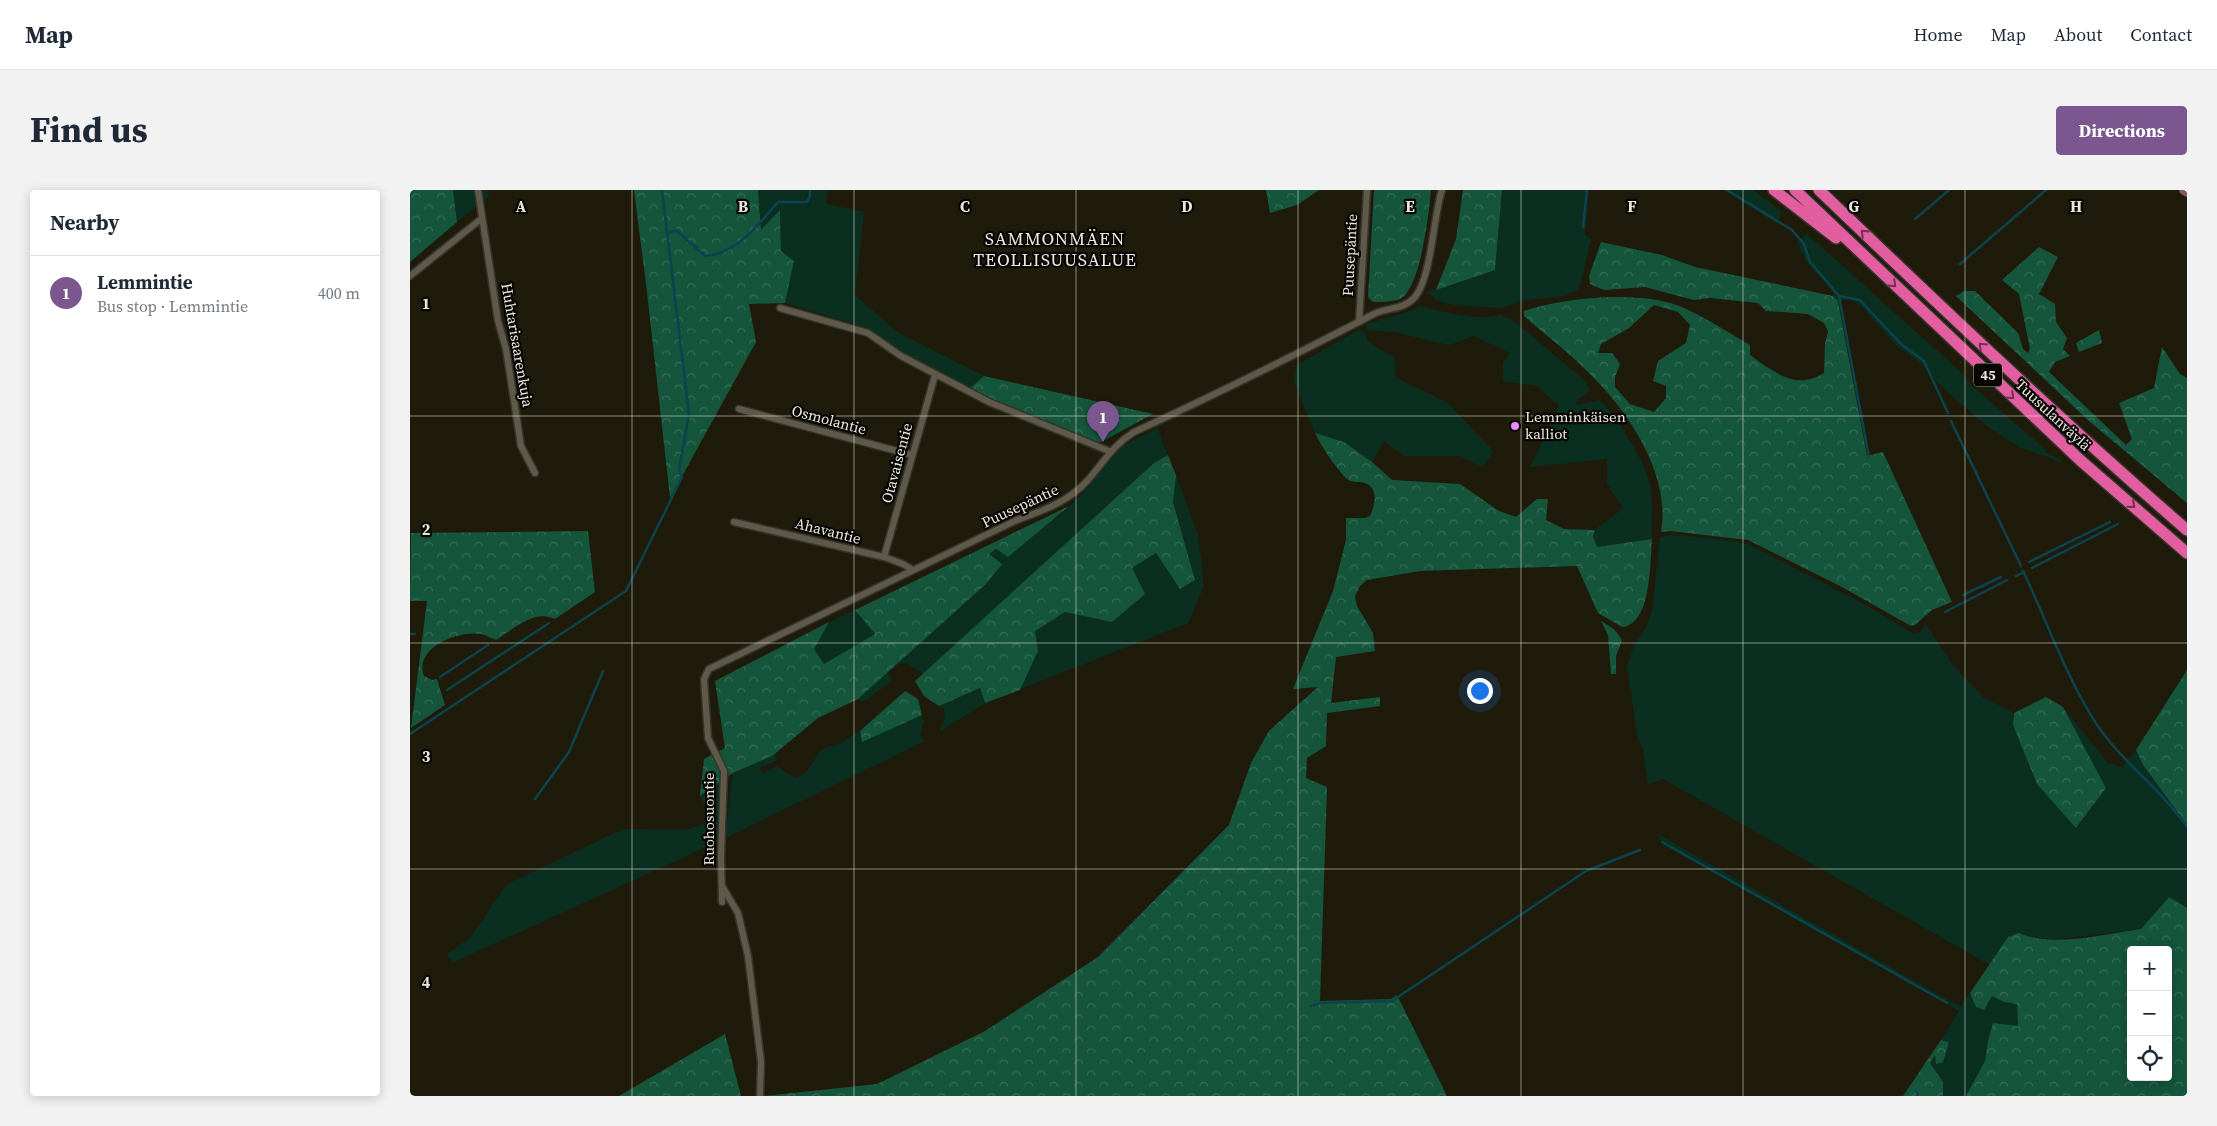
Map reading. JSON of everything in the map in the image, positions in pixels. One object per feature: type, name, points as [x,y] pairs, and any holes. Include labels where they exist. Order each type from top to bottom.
[{"type":"highway","points":[[1774,190],[1873,264]]},
{"type":"highway","name":"Tuusulanväylä","points":[[1795,190],[2080,460],[2187,553]]},
{"type":"highway","name":"Tuusulanväylä","points":[[1819,190],[2003,366],[2092,448],[2187,530]]},
{"type":"street","name":"Huhtarisaarenkuja","points":[[478,190],[498,321],[506,349],[521,446],[535,473]]},
{"type":"street","name":"Puusepäntie","points":[[1359,322],[1367,190]]},
{"type":"street","name":"Puusepäntie","points":[[704,679],[709,669],[1017,520],[1065,500],[1086,482],[1109,452],[1134,432],[1376,312],[1400,307],[1415,297],[1426,270],[1440,190]]},
{"type":"street","points":[[410,276],[481,219]]},
{"type":"street","points":[[780,308],[868,333],[901,356],[989,402],[1109,452]]},
{"type":"street","name":"Otavaisentie","points":[[884,557],[935,375]]},
{"type":"street","name":"Osmolantie","points":[[739,410],[912,455]]},
{"type":"street","name":"Ahavantie","points":[[734,522],[884,557],[913,570]]},
{"type":"street","name":"Ruohosuontie","points":[[704,679],[708,738],[724,771],[722,902]]},
{"type":"street","points":[[722,886],[738,913],[748,956],[761,1062],[760,1096]]},
{"type":"green space","points":[[410,190],[453,190],[457,222],[410,262]]},
{"type":"green space","points":[[453,190],[488,190],[489,196],[457,222]]},
{"type":"green space","points":[[634,190],[758,190],[761,230],[780,210],[781,251],[794,261],[785,303],[749,304],[756,342],[670,498],[647,292]]},
{"type":"green space","points":[[758,190],[828,190],[826,204],[864,212],[855,295],[897,332],[984,376],[968,390],[909,357],[866,328],[785,303],[794,261],[781,251],[780,211],[761,231]]},
{"type":"green space","points":[[1266,190],[1319,190],[1297,205],[1270,213]]},
{"type":"green space","points":[[1374,190],[1431,190],[1423,247],[1415,277],[1403,297],[1393,301],[1373,302],[1368,297]]},
{"type":"green space","points":[[1463,190],[1502,190],[1495,270],[1436,290],[1456,239]]},
{"type":"green space","points":[[1502,190],[1589,190],[1585,235],[1591,239],[1581,282],[1577,290],[1563,296],[1522,301],[1501,308],[1454,305],[1437,301],[1428,292],[1495,270]]},
{"type":"green space","points":[[1723,190],[1753,190],[1781,211],[1778,224]]},
{"type":"green space","points":[[1807,234],[1964,375],[1971,385],[2045,449],[2047,453],[2062,460],[2060,463],[2021,448],[1988,427],[1943,388],[1917,360],[1899,348],[1863,308],[1850,299],[1838,301],[1833,296],[1834,293],[1807,262],[1797,242]]},
{"type":"green space","points":[[1601,242],[1662,255],[1695,267],[1833,296],[1838,301],[1867,456],[1883,452],[1952,602],[1932,610],[1915,625],[1911,626],[1842,587],[1748,540],[1670,531],[1661,532],[1663,511],[1660,490],[1654,469],[1634,428],[1607,392],[1593,377],[1524,316],[1524,311],[1561,302],[1606,297],[1650,299],[1669,303],[1702,317],[1750,345],[1750,355],[1777,373],[1795,380],[1814,378],[1824,373],[1825,344],[1828,331],[1824,323],[1808,314],[1766,311],[1758,303],[1710,298],[1694,300],[1645,287],[1604,290],[1590,284],[1589,276]],"holes":[[[1654,305],[1678,312],[1690,325],[1686,343],[1658,361],[1653,381],[1666,386],[1666,398],[1654,412],[1630,404],[1615,387],[1615,377],[1620,364],[1612,353],[1598,353],[1601,344],[1629,328]]]},
{"type":"green space","points":[[2039,247],[2058,257],[2039,294],[2055,304],[2056,322],[2067,338],[2063,349],[2070,356],[2055,362],[2049,372],[2126,445],[2132,439],[2119,403],[2154,388],[2162,347],[2180,374],[2187,378],[2187,503],[2089,421],[1956,296],[1964,291],[1975,291],[2018,333],[2023,349],[2028,353],[2030,349],[2019,294],[2002,280]]},
{"type":"green space","points":[[1419,306],[1471,317],[1500,315],[1513,320],[1585,381],[1589,389],[1588,392],[1576,401],[1577,405],[1600,400],[1623,430],[1644,467],[1651,489],[1652,539],[1597,547],[1593,536],[1595,530],[1623,508],[1607,484],[1607,459],[1530,467],[1559,406],[1537,386],[1503,381],[1503,363],[1510,353],[1473,336],[1449,345],[1393,332],[1367,330],[1366,325],[1413,310]]},
{"type":"green space","points":[[1360,329],[1365,333],[1368,342],[1394,357],[1396,378],[1448,403],[1493,451],[1483,467],[1459,456],[1404,456],[1384,441],[1372,462],[1344,442],[1315,433],[1294,381],[1297,365]]},
{"type":"green space","points":[[2099,330],[2102,343],[2079,352],[2076,343]]},
{"type":"green space","points":[[984,376],[1153,414],[1099,443],[968,390]]},
{"type":"green space","points":[[1157,428],[1168,455],[1154,463],[923,674],[908,664],[898,663],[986,584],[1001,564],[989,555],[996,549],[1056,518],[1079,497],[1124,445]]},
{"type":"green space","points":[[1315,433],[1344,442],[1372,462],[1392,480],[1460,484],[1499,511],[1516,517],[1537,499],[1548,499],[1546,520],[1564,529],[1595,530],[1593,536],[1597,547],[1652,539],[1650,576],[1644,604],[1632,624],[1622,627],[1598,613],[1577,566],[1420,571],[1367,580],[1360,586],[1355,596],[1357,606],[1373,633],[1375,651],[1336,657],[1331,703],[1380,697],[1380,706],[1327,713],[1326,746],[1307,758],[1306,778],[1327,787],[1320,1001],[1391,999],[1397,995],[1447,1096],[764,1096],[877,1084],[985,1031],[1098,957],[1229,825],[1251,763],[1269,731],[1318,687],[1293,689],[1333,591],[1346,540],[1346,518],[1365,518],[1370,516],[1374,505],[1373,490],[1370,486],[1346,478],[1329,457]]},
{"type":"green space","points":[[1168,455],[1176,475],[1173,502],[1195,580],[1180,589],[1156,553],[1132,568],[1145,594],[1112,622],[1065,612],[1035,631],[1038,651],[1020,690],[985,703],[980,688],[939,706],[924,696],[915,681],[1154,463]]},
{"type":"green space","points":[[1176,475],[1198,535],[1203,578],[1203,588],[1188,623],[1020,689],[1038,651],[1034,631],[1065,612],[1112,622],[1132,568],[1156,553],[1180,589],[1195,580],[1173,502]]},
{"type":"green space","points":[[1069,506],[1008,557],[996,549],[989,554],[1002,564],[986,584],[858,699],[818,718],[772,756],[733,773],[700,796],[704,759],[725,748],[715,681],[829,622],[814,649],[824,664],[875,634],[855,610]]},
{"type":"green space","points":[[588,531],[595,592],[555,619],[547,617],[532,618],[496,640],[481,634],[461,635],[450,638],[431,649],[425,657],[422,666],[424,676],[432,680],[437,679],[445,705],[411,728],[427,601],[410,601],[411,533]]},
{"type":"green space","points":[[1671,535],[1719,539],[1748,544],[1868,606],[1914,634],[1919,633],[1926,625],[1952,664],[1984,698],[2014,713],[2013,726],[2077,828],[2106,788],[2063,707],[2108,763],[2122,767],[2136,750],[2143,765],[2187,825],[2187,908],[2169,897],[2141,929],[2060,939],[2008,937],[1990,965],[1663,779],[1648,784],[1643,748],[1638,740],[1627,668],[1633,648],[1646,627],[1652,611],[1660,537]]},
{"type":"green space","points":[[855,610],[875,634],[824,665],[814,649],[829,622]]},
{"type":"green space","points":[[1601,621],[1614,629],[1622,640],[1616,656],[1616,674],[1611,674],[1608,635]]},
{"type":"green space","points":[[2187,670],[2187,825],[2143,765],[2136,750]]},
{"type":"green space","points":[[888,672],[892,681],[863,702],[858,699]]},
{"type":"green space","points":[[980,688],[985,703],[939,732],[944,721],[945,711],[939,706]]},
{"type":"green space","points":[[905,691],[918,699],[922,715],[862,742],[860,731]]},
{"type":"green space","points":[[2046,697],[2063,707],[2106,788],[2076,828],[2037,784],[2013,725],[2014,713]]},
{"type":"green space","points":[[922,715],[924,721],[920,736],[925,741],[725,838],[733,773],[775,754],[777,760],[760,768],[761,772],[764,773],[777,766],[789,775],[796,777],[806,772],[822,749],[839,744],[860,731],[863,741]]},
{"type":"green space","points":[[721,782],[719,841],[452,963],[447,954],[470,938],[506,885],[623,829],[686,830],[705,823],[708,810],[700,796]]},
{"type":"green space","points":[[1656,833],[1951,1002],[1961,1006],[1970,993],[1976,1007],[1984,1010],[1992,996],[2004,1002],[2018,1004],[2018,1027],[1988,1041],[1985,1061],[1966,1096],[1943,1096],[1943,1082],[1929,1063],[1949,1043],[1941,1040],[1959,1011],[1666,846]]},
{"type":"green space","points":[[2169,897],[2187,908],[2187,1096],[1966,1096],[1985,1061],[1993,1023],[2018,1026],[2017,1004],[2004,1002],[1992,996],[1984,1010],[1976,1007],[1970,993],[2008,937],[2019,933],[2032,937],[2063,940],[2141,929]]},
{"type":"green space","points":[[725,1034],[741,1096],[619,1096]]},
{"type":"green space","points":[[1941,1040],[1949,1042],[1943,1062],[1936,1064],[1935,1055],[1930,1063],[1943,1082],[1943,1096],[1903,1096]]},
{"type":"waterway","points":[[410,734],[626,591],[682,477],[679,470],[689,414],[662,190]]},
{"type":"waterway","points":[[667,234],[676,230],[705,256],[716,254],[746,237],[778,202],[807,202],[810,190]]},
{"type":"waterway","points":[[1583,227],[1587,190]]},
{"type":"waterway","points":[[1727,190],[1792,230],[1804,244],[1810,262],[1839,296],[1860,300],[1902,345],[1924,361],[1948,413]]},
{"type":"waterway","points":[[1915,219],[1949,190]]},
{"type":"waterway","points":[[1960,264],[2046,190]]},
{"type":"waterway","points":[[1839,296],[1869,457]]},
{"type":"waterway","points":[[1951,421],[2021,566]]},
{"type":"waterway","points":[[2029,562],[2110,522]]},
{"type":"waterway","points":[[2032,568],[2118,524]]},
{"type":"waterway","points":[[2023,571],[2064,663],[2092,717],[2126,760],[2164,799],[2187,827]]},
{"type":"waterway","points":[[2016,576],[2024,572]]},
{"type":"waterway","points":[[1963,595],[2001,577]]},
{"type":"waterway","points":[[1945,612],[2007,580]]},
{"type":"waterway","points":[[447,690],[549,623]]},
{"type":"waterway","points":[[410,634],[415,634]]},
{"type":"waterway","points":[[440,677],[488,645]]},
{"type":"waterway","points":[[535,799],[569,752],[603,671]]},
{"type":"waterway","points":[[1662,842],[1947,1003]]},
{"type":"waterway","points":[[1311,1006],[1320,1003],[1392,1001],[1586,871],[1640,850]]},
{"type":"waterway","points":[[1917,1092],[1918,1096]]},
{"type":"place","name":"Lemminkäisen kalliot","points":[[1515,426]]},
{"type":"place","name":"Lemmintie","points":[[1103,442]]},
{"type":"district","name":"SAMMONMÄEN TEOLLISUUSALUE","points":[[1055,249]]}]
